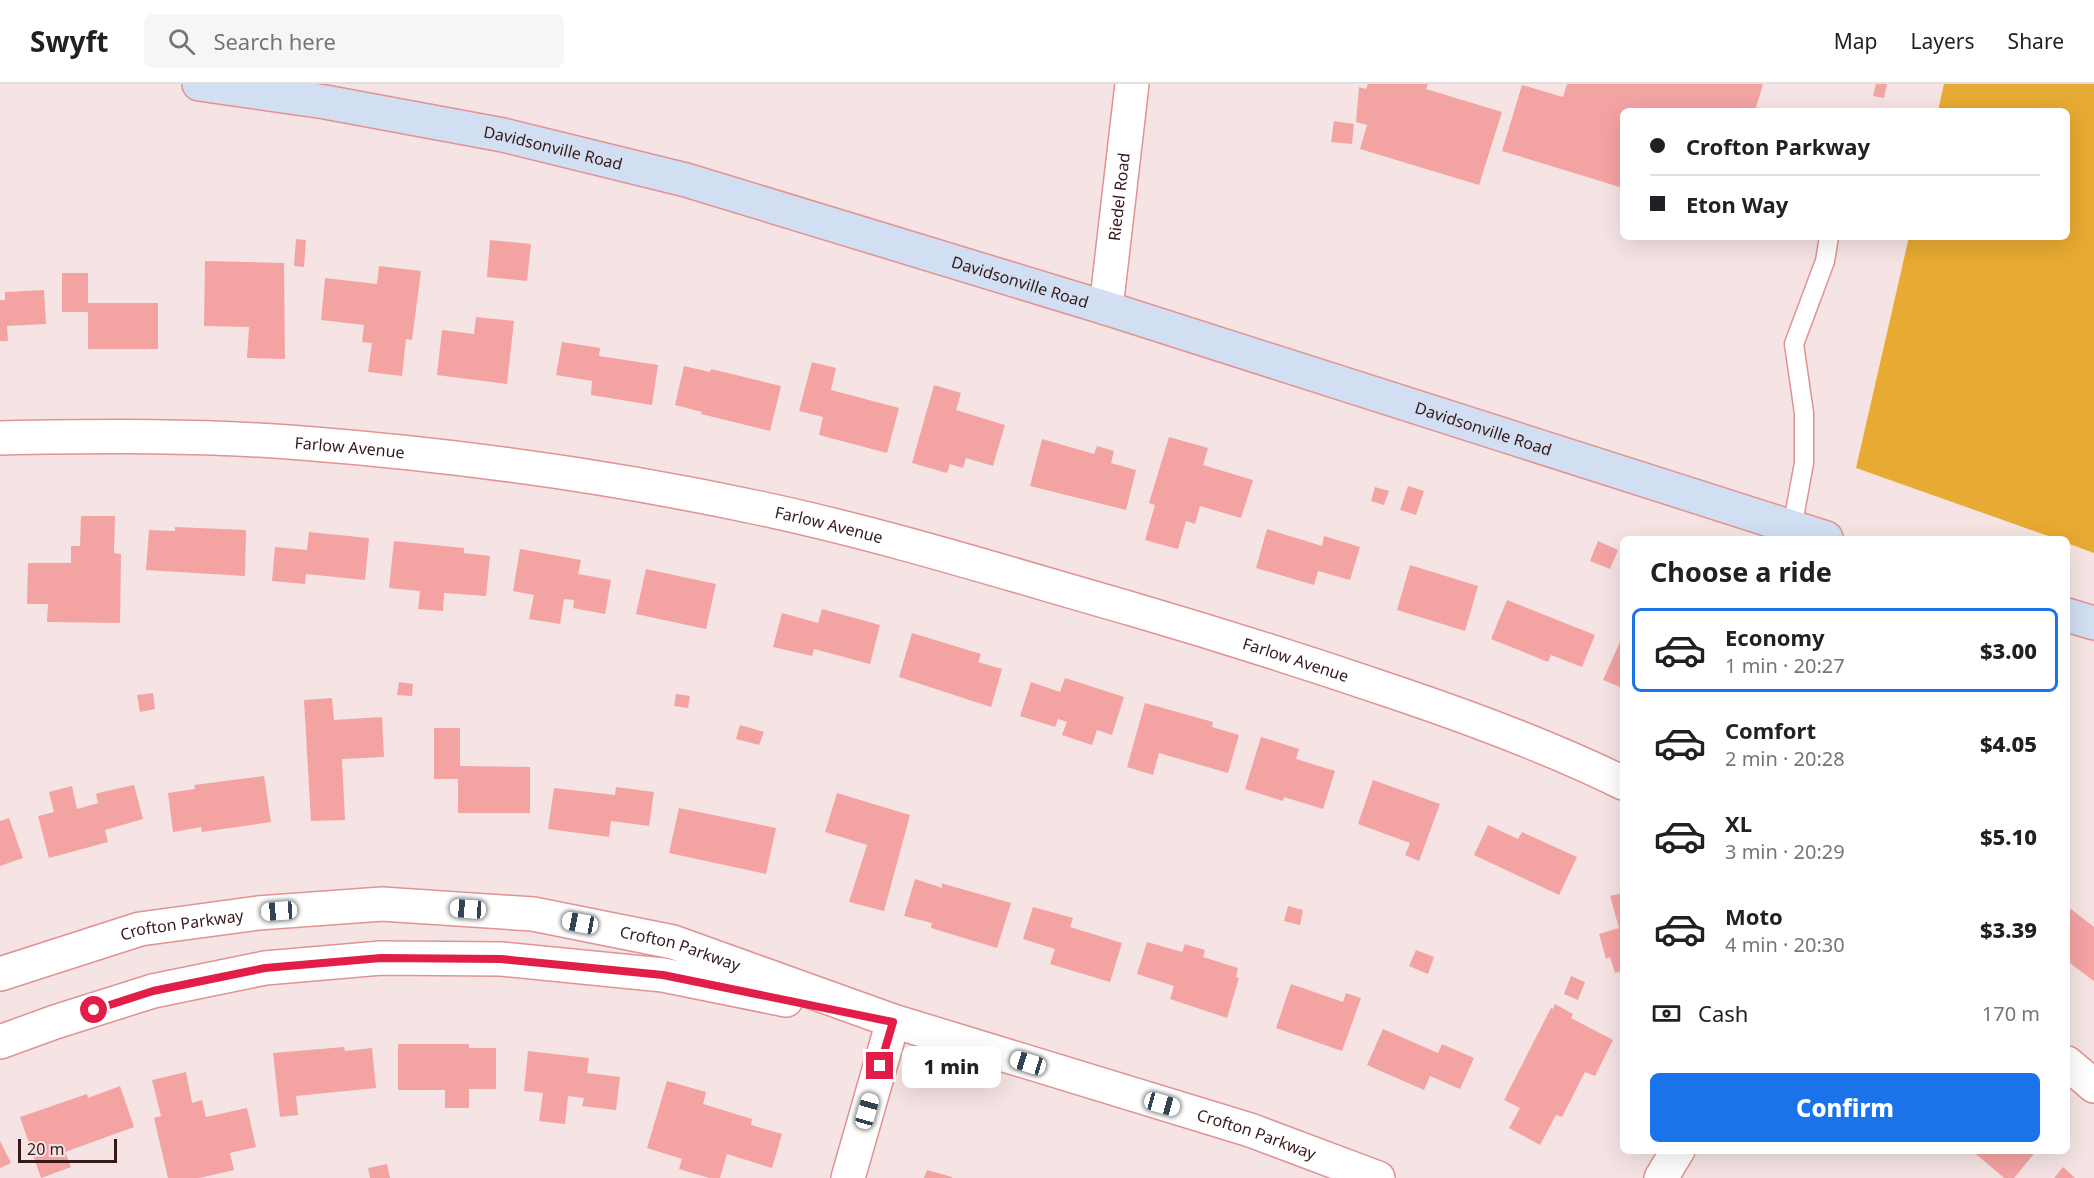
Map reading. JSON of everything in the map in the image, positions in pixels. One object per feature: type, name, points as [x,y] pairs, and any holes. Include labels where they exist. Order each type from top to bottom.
[{"type":"main road","name":"Davidsonville Road","points":[[199,84],[323,93],[686,180],[1106,308],[1819,536]]},
{"type":"main road","points":[[2070,616],[2094,623]]},
{"type":"street","name":"Riedel Road","points":[[1106,308],[1132,84]]},
{"type":"street","name":"Farlow Avenue","points":[[0,438],[124,435],[311,444],[485,460],[629,483],[761,508],[893,540],[1193,627],[1346,675],[1480,721],[1584,764],[1620,782]]},
{"type":"street","name":"Crofton Parkway","points":[[0,974],[140,928],[258,913],[382,904],[533,914],[673,942],[893,1022],[1250,1130],[1378,1178]]},
{"type":"street","name":"Crofton Parkway","points":[[0,1042],[153,991],[265,968],[381,958],[501,959],[663,975],[893,1022]]},
{"type":"street","points":[[848,1178],[893,1022]]},
{"type":"street","points":[[2070,1066],[2094,1086]]},
{"type":"street","points":[[1661,1178],[1676,1154]]},
{"type":"lane","points":[[1792,528],[1804,463],[1804,413],[1794,344],[1825,261],[1828,240]]},
{"type":"shaded area","points":[[1944,84],[2094,84],[2094,553],[2070,544],[2070,536],[2048,536],[1856,468],[1908,240],[2070,240],[2070,108],[1939,108]]},
{"type":"building","points":[[1368,84],[1428,84],[1426,89],[1502,112],[1479,185],[1360,149],[1367,125],[1356,122],[1359,87],[1366,89]]},
{"type":"building","points":[[1567,84],[1763,84],[1756,108],[1620,108],[1620,187],[1502,151],[1522,85],[1563,97]]},
{"type":"building","points":[[1876,84],[1887,84],[1884,98],[1873,96]]},
{"type":"building","points":[[1334,121],[1354,124],[1352,144],[1331,142]]},
{"type":"building","points":[[296,239],[306,240],[304,267],[294,266]]},
{"type":"building","points":[[490,240],[531,244],[527,281],[487,277]]},
{"type":"building","points":[[205,261],[284,263],[285,359],[247,358],[249,327],[204,326]]},
{"type":"building","points":[[379,266],[421,271],[412,340],[406,339],[402,376],[368,372],[372,343],[362,342],[364,325],[321,320],[325,278],[377,284]]},
{"type":"building","points":[[62,273],[88,273],[88,303],[158,303],[158,349],[88,349],[88,312],[62,312]]},
{"type":"building","points":[[44,290],[46,324],[7,326],[8,341],[0,341],[0,300],[5,300],[5,292]]},
{"type":"building","points":[[476,317],[514,321],[507,384],[437,375],[442,330],[474,334]]},
{"type":"building","points":[[562,342],[600,348],[599,356],[658,365],[652,405],[591,395],[592,381],[556,375]]},
{"type":"building","points":[[812,362],[836,368],[831,390],[899,408],[887,453],[819,435],[823,417],[799,411]]},
{"type":"building","points":[[684,366],[710,372],[711,369],[781,386],[770,431],[701,414],[702,412],[675,405]]},
{"type":"building","points":[[934,385],[961,393],[956,410],[1005,425],[993,466],[966,458],[963,468],[950,464],[947,473],[912,463]]},
{"type":"building","points":[[1169,437],[1208,448],[1203,465],[1253,480],[1241,518],[1200,506],[1195,524],[1186,521],[1178,549],[1145,540],[1155,505],[1149,503]]},
{"type":"building","points":[[1042,439],[1094,454],[1097,446],[1114,451],[1111,463],[1136,470],[1126,510],[1030,486]]},
{"type":"building","points":[[1408,486],[1424,491],[1416,515],[1400,510]]},
{"type":"building","points":[[1375,487],[1389,491],[1384,505],[1371,501]]},
{"type":"building","points":[[81,516],[115,516],[114,553],[121,554],[120,623],[47,622],[48,604],[27,604],[28,563],[71,563],[71,546],[80,546]]},
{"type":"building","points":[[175,527],[246,530],[245,576],[146,570],[149,530],[175,531]]},
{"type":"building","points":[[1267,529],[1322,546],[1324,536],[1360,547],[1350,580],[1318,571],[1314,585],[1256,568]]},
{"type":"building","points":[[309,532],[369,538],[365,580],[306,574],[305,584],[272,581],[275,547],[307,550]]},
{"type":"building","points":[[394,541],[464,548],[464,553],[490,556],[486,596],[444,593],[443,611],[418,609],[420,591],[389,588]]},
{"type":"building","points":[[1598,541],[1618,550],[1610,569],[1590,561]]},
{"type":"building","points":[[520,549],[581,560],[578,574],[611,580],[605,614],[573,608],[574,600],[564,599],[560,624],[529,619],[534,595],[513,591]]},
{"type":"building","points":[[1410,565],[1478,586],[1465,631],[1397,610]]},
{"type":"building","points":[[646,569],[716,584],[706,629],[636,614]]},
{"type":"building","points":[[1507,600],[1595,635],[1582,667],[1551,655],[1548,662],[1491,639]]},
{"type":"building","points":[[822,609],[880,625],[870,664],[814,649],[812,656],[773,647],[782,613],[818,623]]},
{"type":"building","points":[[912,633],[981,654],[978,662],[1002,669],[991,707],[899,677]]},
{"type":"building","points":[[1620,642],[1620,687],[1603,680]]},
{"type":"building","points":[[1065,678],[1124,697],[1112,735],[1097,730],[1092,745],[1062,735],[1067,722],[1058,719],[1055,727],[1020,716],[1031,682],[1060,692]]},
{"type":"building","points":[[399,682],[413,684],[412,696],[397,695]]},
{"type":"building","points":[[153,693],[155,709],[140,712],[137,695]]},
{"type":"building","points":[[676,694],[690,696],[688,708],[674,706]]},
{"type":"building","points":[[332,698],[334,720],[382,717],[384,757],[342,759],[345,820],[311,821],[304,700]]},
{"type":"building","points":[[1145,703],[1213,722],[1212,727],[1239,735],[1228,773],[1159,753],[1153,775],[1127,767]]},
{"type":"building","points":[[740,725],[764,732],[759,745],[736,739]]},
{"type":"building","points":[[434,728],[460,728],[460,766],[530,767],[530,813],[458,813],[458,779],[434,779]]},
{"type":"building","points":[[1261,737],[1299,749],[1296,759],[1335,771],[1323,809],[1284,797],[1283,801],[1245,789]]},
{"type":"building","points":[[264,776],[271,822],[202,832],[201,827],[173,832],[168,793],[195,789],[194,785]]},
{"type":"building","points":[[1373,780],[1440,804],[1419,861],[1405,855],[1410,843],[1358,824]]},
{"type":"building","points":[[134,785],[143,819],[105,830],[108,842],[49,858],[38,816],[54,812],[49,792],[72,786],[77,809],[98,803],[96,794],[98,793]]},
{"type":"building","points":[[616,787],[654,792],[649,826],[611,821],[609,837],[548,829],[554,788],[615,795]]},
{"type":"building","points":[[837,793],[910,815],[884,911],[849,902],[867,845],[825,832]]},
{"type":"building","points":[[679,808],[776,828],[766,874],[669,853]]},
{"type":"building","points":[[9,818],[23,858],[0,866],[0,821]]},
{"type":"building","points":[[1488,825],[1518,839],[1522,832],[1577,857],[1559,895],[1474,855]]},
{"type":"building","points":[[915,879],[942,888],[942,883],[1011,903],[997,948],[931,928],[932,923],[904,916]]},
{"type":"building","points":[[1620,894],[1620,972],[1615,973],[1610,957],[1606,959],[1599,934],[1619,928],[1610,896]]},
{"type":"building","points":[[1288,906],[1303,910],[1300,925],[1284,921]]},
{"type":"building","points":[[1033,907],[1073,918],[1070,927],[1122,943],[1110,982],[1050,964],[1055,949],[1023,939]]},
{"type":"building","points":[[2070,908],[2094,927],[2094,981],[2070,963]]},
{"type":"building","points":[[1147,942],[1182,952],[1185,944],[1205,950],[1203,957],[1238,968],[1236,977],[1239,978],[1227,1018],[1170,999],[1174,986],[1137,974]]},
{"type":"building","points":[[1416,950],[1434,957],[1428,974],[1409,966]]},
{"type":"building","points":[[1571,976],[1585,982],[1578,1000],[1564,994]]},
{"type":"building","points":[[1291,984],[1343,1002],[1346,993],[1361,998],[1342,1051],[1276,1028]]},
{"type":"building","points":[[1555,1004],[1573,1014],[1571,1018],[1613,1040],[1595,1076],[1585,1072],[1562,1117],[1556,1115],[1540,1145],[1509,1128],[1520,1108],[1504,1100]]},
{"type":"building","points":[[1383,1029],[1438,1053],[1442,1044],[1474,1058],[1460,1089],[1430,1076],[1424,1090],[1367,1065]]},
{"type":"building","points":[[398,1044],[469,1044],[469,1048],[496,1048],[496,1089],[469,1089],[469,1108],[445,1108],[445,1090],[398,1090]]},
{"type":"building","points":[[344,1047],[345,1051],[372,1048],[376,1088],[296,1096],[298,1115],[280,1117],[273,1053]]},
{"type":"building","points":[[528,1051],[589,1058],[587,1073],[620,1077],[616,1110],[582,1106],[584,1098],[568,1096],[565,1124],[539,1121],[543,1093],[524,1091]]},
{"type":"building","points":[[186,1072],[192,1103],[202,1100],[206,1117],[247,1108],[256,1147],[230,1153],[234,1170],[199,1178],[168,1178],[154,1118],[161,1116],[152,1080]]},
{"type":"building","points":[[667,1081],[706,1092],[703,1104],[752,1119],[751,1125],[782,1134],[772,1168],[727,1154],[720,1178],[709,1178],[679,1169],[682,1159],[647,1148]]},
{"type":"building","points":[[120,1086],[134,1127],[65,1152],[71,1167],[41,1178],[20,1117],[87,1094],[88,1098]]},
{"type":"building","points":[[0,1141],[11,1163],[0,1168]]},
{"type":"building","points":[[1976,1154],[2034,1154],[2014,1178],[2004,1178]]},
{"type":"building","points":[[387,1164],[390,1178],[370,1178],[368,1168]]},
{"type":"building","points":[[2063,1167],[2075,1178],[2054,1178]]},
{"type":"building","points":[[927,1170],[952,1177],[952,1178],[924,1178]]},
{"type":"route","points":[[94,1010],[153,991],[265,968],[381,958],[501,959],[663,975],[893,1022],[880,1066]]}]
